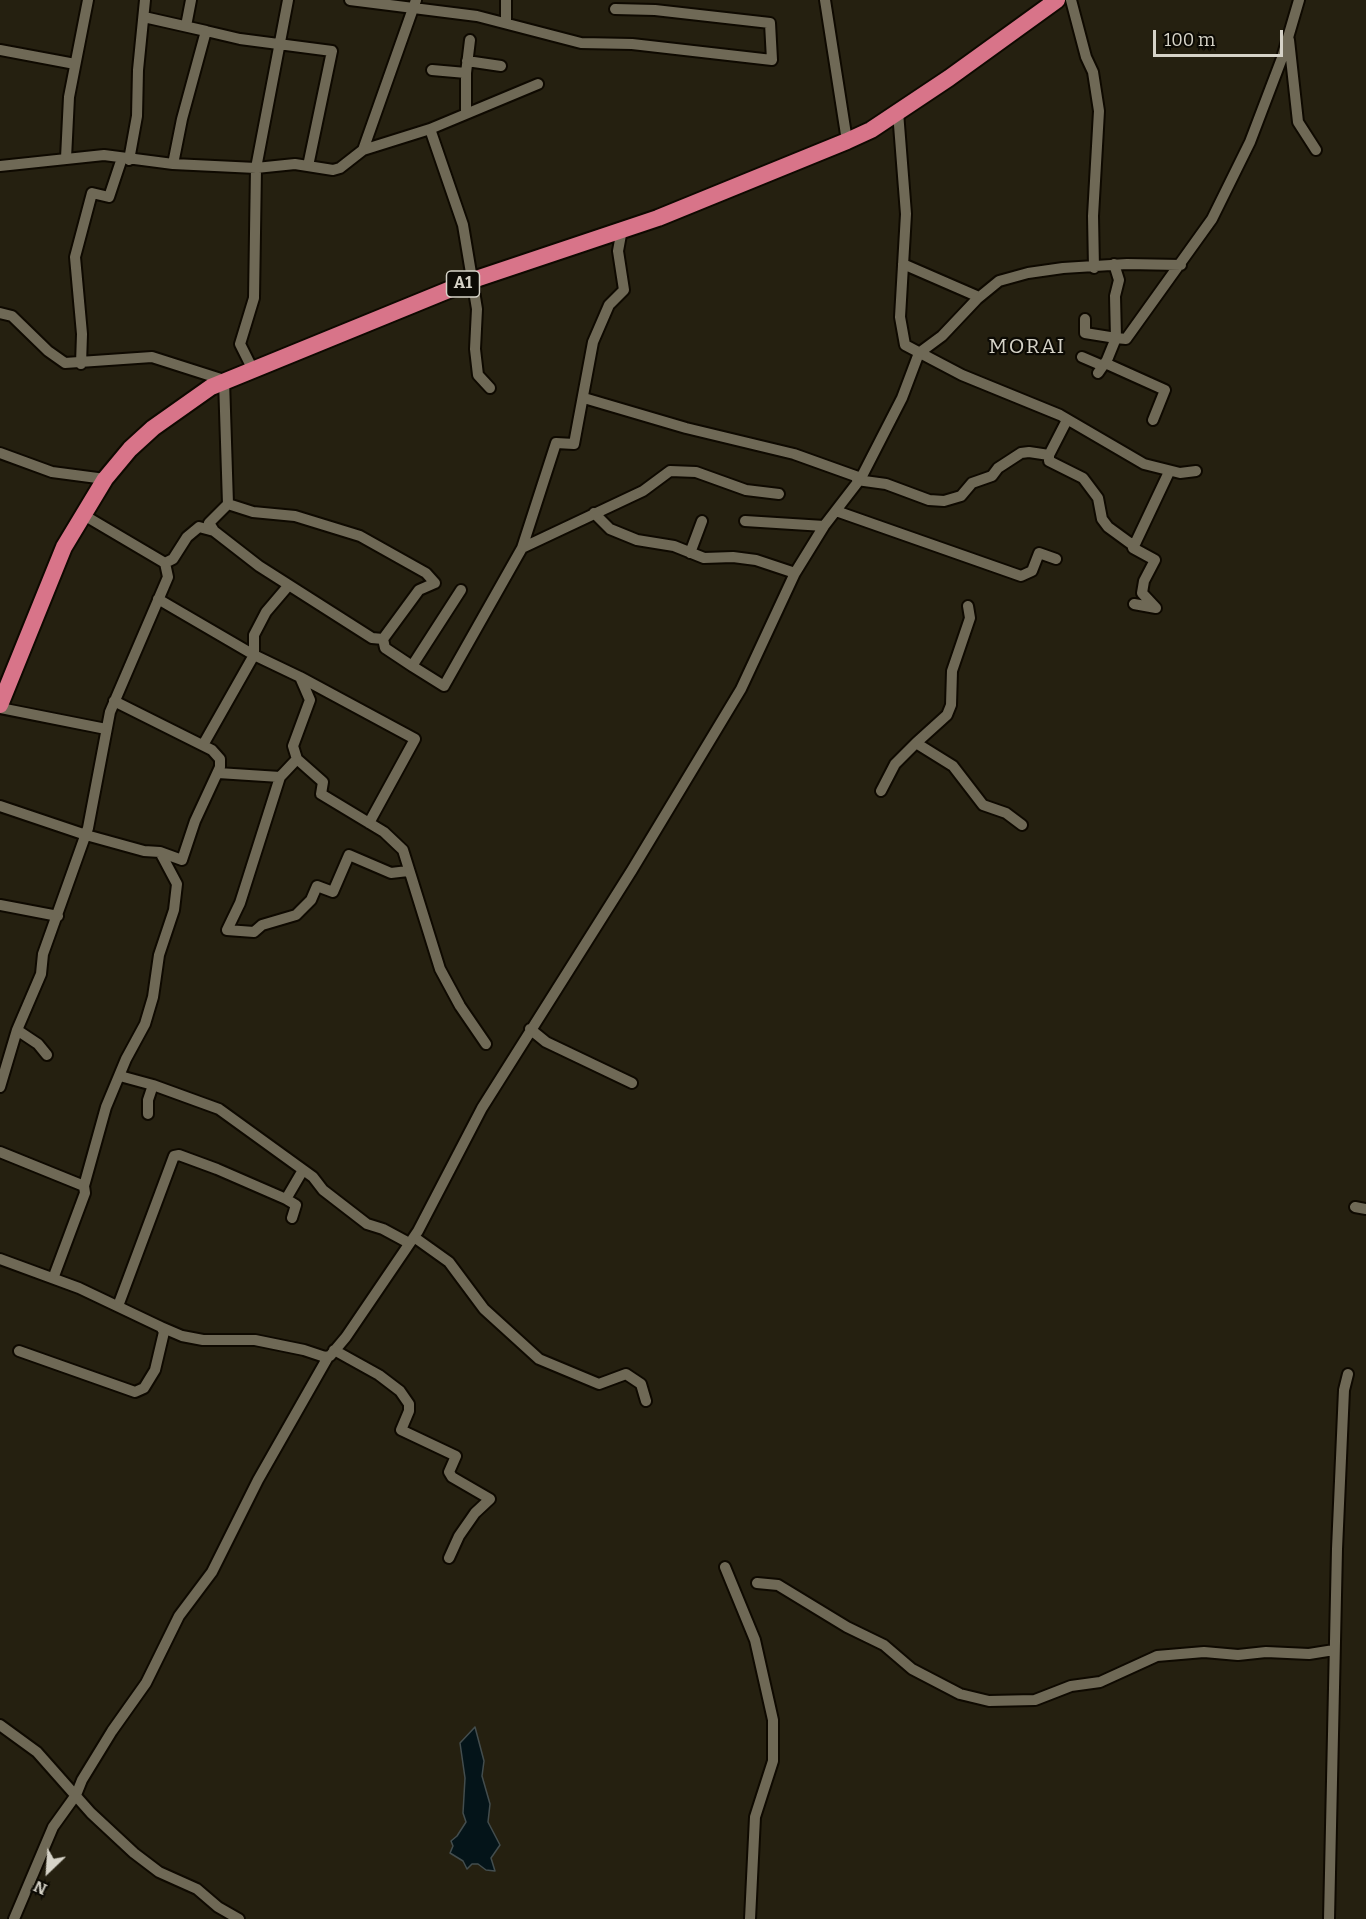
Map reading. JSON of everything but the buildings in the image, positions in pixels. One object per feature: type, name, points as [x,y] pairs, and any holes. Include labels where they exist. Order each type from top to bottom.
[{"type":"highway","name":"A1","points":[[0,707],[48,583],[82,514],[105,479],[130,449],[153,428],[224,380],[473,280],[658,218],[847,141],[898,112],[1058,0]]},
{"type":"street","points":[[66,159],[69,97],[88,0]]},
{"type":"street","points":[[81,364],[82,334],[78,316],[75,257],[92,193],[109,197],[125,159],[137,116],[138,70],[145,0]]},
{"type":"street","points":[[186,26],[192,0]]},
{"type":"street","points":[[252,368],[240,344],[254,298],[256,168],[288,0]]},
{"type":"street","points":[[351,0],[415,4],[506,23],[581,43],[632,44],[772,60],[770,23],[655,10],[615,9]]},
{"type":"street","points":[[506,0],[506,23]]},
{"type":"street","points":[[825,0],[847,141]]},
{"type":"street","points":[[1071,0],[1086,57],[1093,72],[1099,111],[1093,216],[1094,268]]},
{"type":"street","points":[[1085,319],[1085,333],[1126,339],[1212,219],[1250,142],[1299,0]]},
{"type":"street","points":[[363,150],[415,4]]},
{"type":"street","points":[[144,17],[240,39],[332,51],[308,166]]},
{"type":"street","points":[[173,164],[182,119],[206,31]]},
{"type":"street","points":[[1288,34],[1298,122],[1316,150]]},
{"type":"street","points":[[466,113],[470,40]]},
{"type":"street","points":[[0,50],[75,64]]},
{"type":"street","points":[[432,70],[501,66]]},
{"type":"street","points":[[0,166],[104,155],[173,164],[256,168],[295,164],[333,170],[340,168],[363,150],[430,129],[538,84]]},
{"type":"street","points":[[898,112],[906,214],[900,316],[902,339],[905,345],[962,375],[1066,420],[1128,456],[1169,472],[1196,471]]},
{"type":"street","points":[[430,129],[463,225],[477,309],[475,349],[478,375],[490,388]]},
{"type":"street","points":[[228,504],[254,512],[295,516],[335,527],[360,536],[426,573],[435,583],[418,590],[383,639],[385,648],[444,686],[522,548],[556,444],[574,444],[593,342],[609,305],[624,290],[618,251],[622,229]]},
{"type":"street","points":[[903,264],[979,297]]},
{"type":"street","points":[[1102,367],[1116,338],[1115,296],[1119,280],[1114,264]]},
{"type":"street","points":[[14,1919],[53,1827],[76,1795],[82,1780],[112,1731],[146,1683],[179,1616],[212,1572],[258,1480],[331,1354],[412,1240],[469,1131],[530,1029],[632,870],[741,689],[795,573],[824,526],[859,479],[902,398],[919,353],[942,336],[979,297],[999,281],[1028,273],[1063,268],[1094,268],[1114,264],[1181,265]]},
{"type":"street","points":[[0,313],[12,316],[57,359],[65,363],[81,364],[153,357],[224,380],[228,504],[209,523],[214,531],[258,567],[372,638],[383,639]]},
{"type":"street","points":[[1082,357],[1102,367],[1165,390],[1153,420]]},
{"type":"street","points":[[584,398],[686,428],[794,454],[859,479],[886,484],[929,500],[944,501],[961,496],[972,483],[992,476],[998,468],[1021,453],[1049,454]]},
{"type":"street","points":[[1066,420],[1049,454],[1049,461],[1083,478],[1098,498],[1102,519],[1108,527],[1134,546]]},
{"type":"street","points":[[0,453],[52,472],[105,479]]},
{"type":"street","points":[[522,548],[643,491],[670,471],[696,472],[746,490],[779,494]]},
{"type":"street","points":[[1134,546],[1169,472]]},
{"type":"street","points":[[836,511],[1021,576],[1032,571],[1039,552],[1056,559]]},
{"type":"street","points":[[594,513],[610,529],[637,540],[674,546],[704,558],[733,557],[756,560],[795,573]]},
{"type":"street","points":[[0,1087],[17,1030],[41,974],[43,954],[86,835],[106,729],[114,701],[168,577],[165,563],[82,514]]},
{"type":"street","points":[[745,521],[824,526]]},
{"type":"street","points":[[690,553],[702,522]]},
{"type":"street","points":[[165,563],[173,559],[187,537],[199,527],[214,531]]},
{"type":"street","points":[[1134,546],[1132,542],[1133,548],[1155,560],[1144,581],[1142,592],[1156,608],[1134,604]]},
{"type":"street","points":[[203,745],[254,655],[254,635],[266,612],[289,585]]},
{"type":"street","points":[[412,666],[461,590]]},
{"type":"street","points":[[158,599],[254,655],[415,739],[369,823]]},
{"type":"street","points":[[881,791],[896,765],[947,715],[951,705],[952,671],[970,618],[968,606]]},
{"type":"street","points":[[300,677],[310,700],[293,746],[297,759],[323,782],[321,795],[369,823],[403,850],[408,871],[422,903],[440,969],[460,1006],[486,1044]]},
{"type":"street","points":[[0,806],[86,835],[144,851],[160,852],[182,860],[195,821],[218,773],[220,767],[218,755],[203,745],[114,701]]},
{"type":"street","points":[[0,707],[106,729]]},
{"type":"street","points":[[916,743],[953,766],[982,805],[1006,813],[1022,825]]},
{"type":"street","points":[[297,759],[280,777],[240,903],[227,930],[254,932],[262,925],[296,915],[311,900],[317,886],[333,892],[349,855],[391,873],[408,871]]},
{"type":"street","points":[[218,773],[280,777]]},
{"type":"street","points":[[54,1276],[86,1193],[84,1186],[106,1107],[145,1024],[153,997],[159,956],[174,910],[177,884],[160,852]]},
{"type":"street","points":[[0,905],[58,916]]},
{"type":"street","points":[[530,1029],[546,1042],[632,1083]]},
{"type":"street","points":[[17,1030],[38,1044],[47,1055]]},
{"type":"street","points":[[120,1076],[153,1085],[219,1109],[313,1177],[323,1190],[367,1224],[412,1240],[449,1262],[484,1310],[539,1359],[599,1384],[626,1374],[641,1384],[646,1401]]},
{"type":"street","points":[[148,1114],[148,1100],[153,1085]]},
{"type":"street","points":[[0,1152],[84,1186]]},
{"type":"street","points":[[118,1306],[174,1156],[179,1155],[218,1169],[286,1199],[297,1205],[292,1218]]},
{"type":"street","points":[[286,1199],[303,1170]]},
{"type":"street","points":[[1354,1207],[1366,1209]]},
{"type":"street","points":[[0,1259],[54,1276],[161,1327],[192,1338],[255,1340],[331,1354],[380,1375],[400,1391],[409,1404],[409,1411],[401,1430],[456,1456],[449,1472],[452,1477],[490,1500],[475,1513],[459,1536],[449,1558]]},
{"type":"street","points":[[19,1351],[135,1392],[144,1388],[155,1370],[164,1338],[161,1327]]},
{"type":"street","points":[[1329,1919],[1334,1650],[1344,1390],[1348,1374]]},
{"type":"street","points":[[725,1567],[755,1640],[773,1720],[772,1761],[755,1817],[750,1919]]},
{"type":"street","points":[[757,1582],[778,1586],[847,1627],[884,1645],[912,1669],[960,1694],[989,1701],[1035,1700],[1071,1686],[1100,1682],[1156,1656],[1204,1652],[1238,1655],[1266,1652],[1309,1654],[1334,1650]]},
{"type":"street","points":[[0,1725],[37,1752],[112,1834],[142,1860],[159,1872],[198,1889],[218,1907],[239,1919]]},
{"type":"shaded area","points":[[475,1727],[484,1761],[482,1776],[490,1804],[488,1822],[500,1845],[491,1858],[495,1871],[486,1870],[478,1864],[472,1864],[467,1869],[463,1861],[450,1853],[453,1846],[451,1841],[466,1822],[463,1813],[465,1778],[460,1743]]},
{"type":"district","name":"MORAI","points":[[1027,347]]}]
